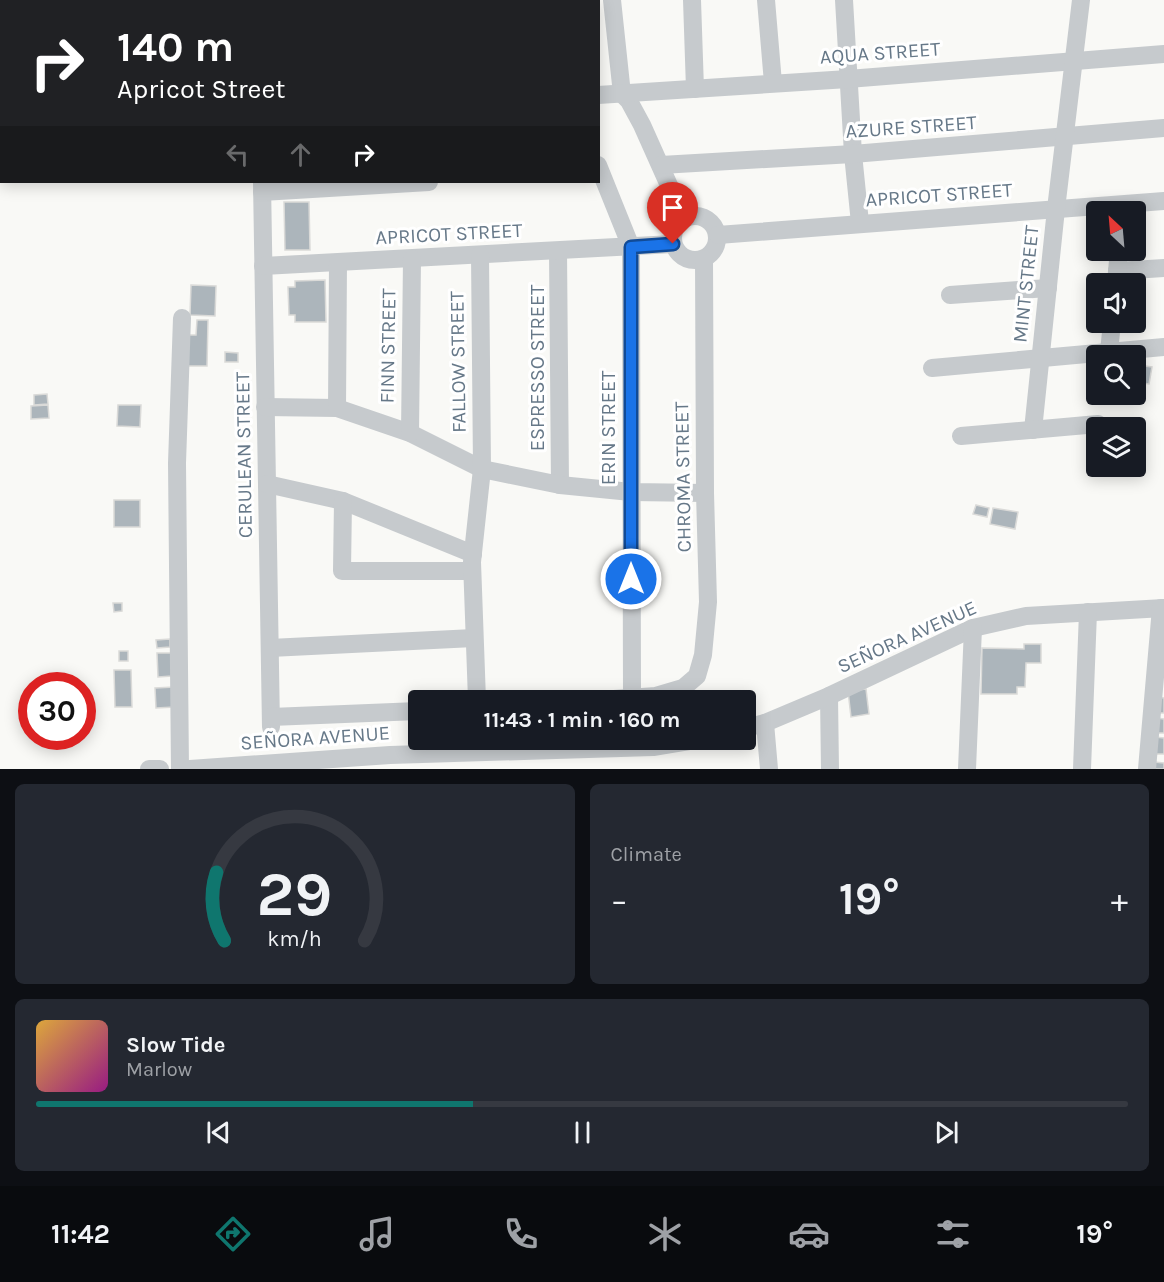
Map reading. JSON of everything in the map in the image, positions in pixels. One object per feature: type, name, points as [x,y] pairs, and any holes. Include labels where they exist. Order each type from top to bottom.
[{"type":"street","points":[[612,0],[622,94],[636,112],[684,219]]},
{"type":"street","points":[[692,0],[695,89]]},
{"type":"street","points":[[766,0],[773,83]]},
{"type":"street","points":[[844,0],[860,223]]},
{"type":"street","name":"MINT STREET","points":[[1033,430],[1056,209],[1082,0]]},
{"type":"street","name":"AQUA STREET","points":[[600,95],[848,79],[1164,54]]},
{"type":"street","name":"AZURE STREET","points":[[661,165],[854,154],[1164,128]]},
{"type":"street","name":"ERIN STREET","points":[[600,171],[631,247],[632,690]]},
{"type":"street","points":[[262,187],[396,183]]},
{"type":"street","name":"CERULEAN STREET","points":[[262,187],[272,722],[408,712]]},
{"type":"street","name":"APRICOT STREET","points":[[1146,204],[1164,201]]},
{"type":"street","name":"APRICOT STREET","points":[[717,235],[1086,209]]},
{"type":"street","points":[[699,216],[712,224],[717,235],[717,245],[713,252],[704,259],[694,261],[687,259],[681,256],[673,244],[674,230],[684,219],[699,216]]},
{"type":"street","name":"APRICOT STREET","points":[[263,266],[673,244]]},
{"type":"street","name":"ESPRESSO STREET","points":[[558,251],[560,485]]},
{"type":"street","name":"FALLOW STREET","points":[[477,690],[472,562],[482,469],[480,255]]},
{"type":"street","name":"FINN STREET","points":[[410,433],[411,259]]},
{"type":"street","name":"CHROMA STREET","points":[[676,690],[683,688],[697,676],[703,655],[708,602],[704,259]]},
{"type":"street","points":[[337,408],[338,263]]},
{"type":"street","points":[[1137,273],[1164,268]]},
{"type":"street","points":[[950,295],[1048,288]]},
{"type":"street","points":[[180,769],[177,463],[182,318]]},
{"type":"street","points":[[1146,349],[1164,347]]},
{"type":"street","points":[[932,368],[1086,354]]},
{"type":"street","points":[[266,407],[337,408],[410,433],[482,469],[560,485],[631,492],[705,493]]},
{"type":"street","points":[[961,436],[1086,425]]},
{"type":"street","points":[[267,484],[343,501],[472,562]]},
{"type":"street","points":[[343,501],[342,571],[472,562]]},
{"type":"street","points":[[1148,769],[1162,608]]},
{"type":"street","name":"SEÑORA AVENUE","points":[[756,725],[830,696],[973,628],[1026,616],[1162,608]]},
{"type":"street","points":[[1082,769],[1088,612]]},
{"type":"street","points":[[967,769],[973,628]]},
{"type":"street","points":[[270,648],[474,638]]},
{"type":"street","points":[[830,696],[830,769]]},
{"type":"street","points":[[765,723],[769,769]]},
{"type":"street","name":"SEÑORA AVENUE","points":[[190,769],[390,755],[554,750]]},
{"type":"street","points":[[152,769],[160,769]]},
{"type":"building","points":[[284,202],[309,202],[310,250],[285,250]]},
{"type":"building","points":[[325,280],[326,322],[295,322],[295,315],[289,315],[288,287],[295,287],[295,281]]},
{"type":"building","points":[[191,285],[216,286],[215,316],[190,315]]},
{"type":"building","points":[[197,320],[208,320],[207,366],[185,366],[186,335],[196,335]]},
{"type":"building","points":[[225,352],[238,353],[238,362],[225,362]]},
{"type":"building","points":[[1146,366],[1152,367],[1149,384],[1146,384]]},
{"type":"building","points":[[47,394],[48,404],[34,405],[34,395]]},
{"type":"building","points":[[48,405],[49,418],[31,419],[31,406]]},
{"type":"building","points":[[118,405],[141,405],[140,427],[117,426]]},
{"type":"building","points":[[114,500],[140,500],[140,527],[114,527]]},
{"type":"building","points":[[976,505],[989,508],[987,517],[973,514]]},
{"type":"building","points":[[993,508],[1018,512],[1015,529],[990,524]]},
{"type":"building","points":[[113,603],[122,603],[122,611],[114,612]]},
{"type":"building","points":[[170,639],[170,647],[157,648],[156,640]]},
{"type":"building","points":[[1024,644],[1041,644],[1041,663],[1026,663],[1025,687],[1017,687],[1017,694],[981,694],[982,648],[1024,649]]},
{"type":"building","points":[[119,651],[128,651],[128,661],[119,661]]},
{"type":"building","points":[[157,653],[172,653],[172,676],[158,677]]},
{"type":"building","points":[[114,670],[131,670],[132,707],[115,707]]},
{"type":"building","points":[[174,687],[175,707],[156,708],[155,688]]},
{"type":"building","points":[[866,689],[869,714],[851,717],[848,691]]},
{"type":"building","points":[[1156,697],[1164,698],[1164,713],[1156,713]]},
{"type":"building","points":[[1156,718],[1164,719],[1164,733],[1156,733]]},
{"type":"building","points":[[1155,737],[1164,738],[1164,754],[1154,754]]},
{"type":"building","points":[[1154,762],[1164,763],[1164,769],[1153,769]]},
{"type":"route","points":[[631,579],[631,247],[673,244]]}]
